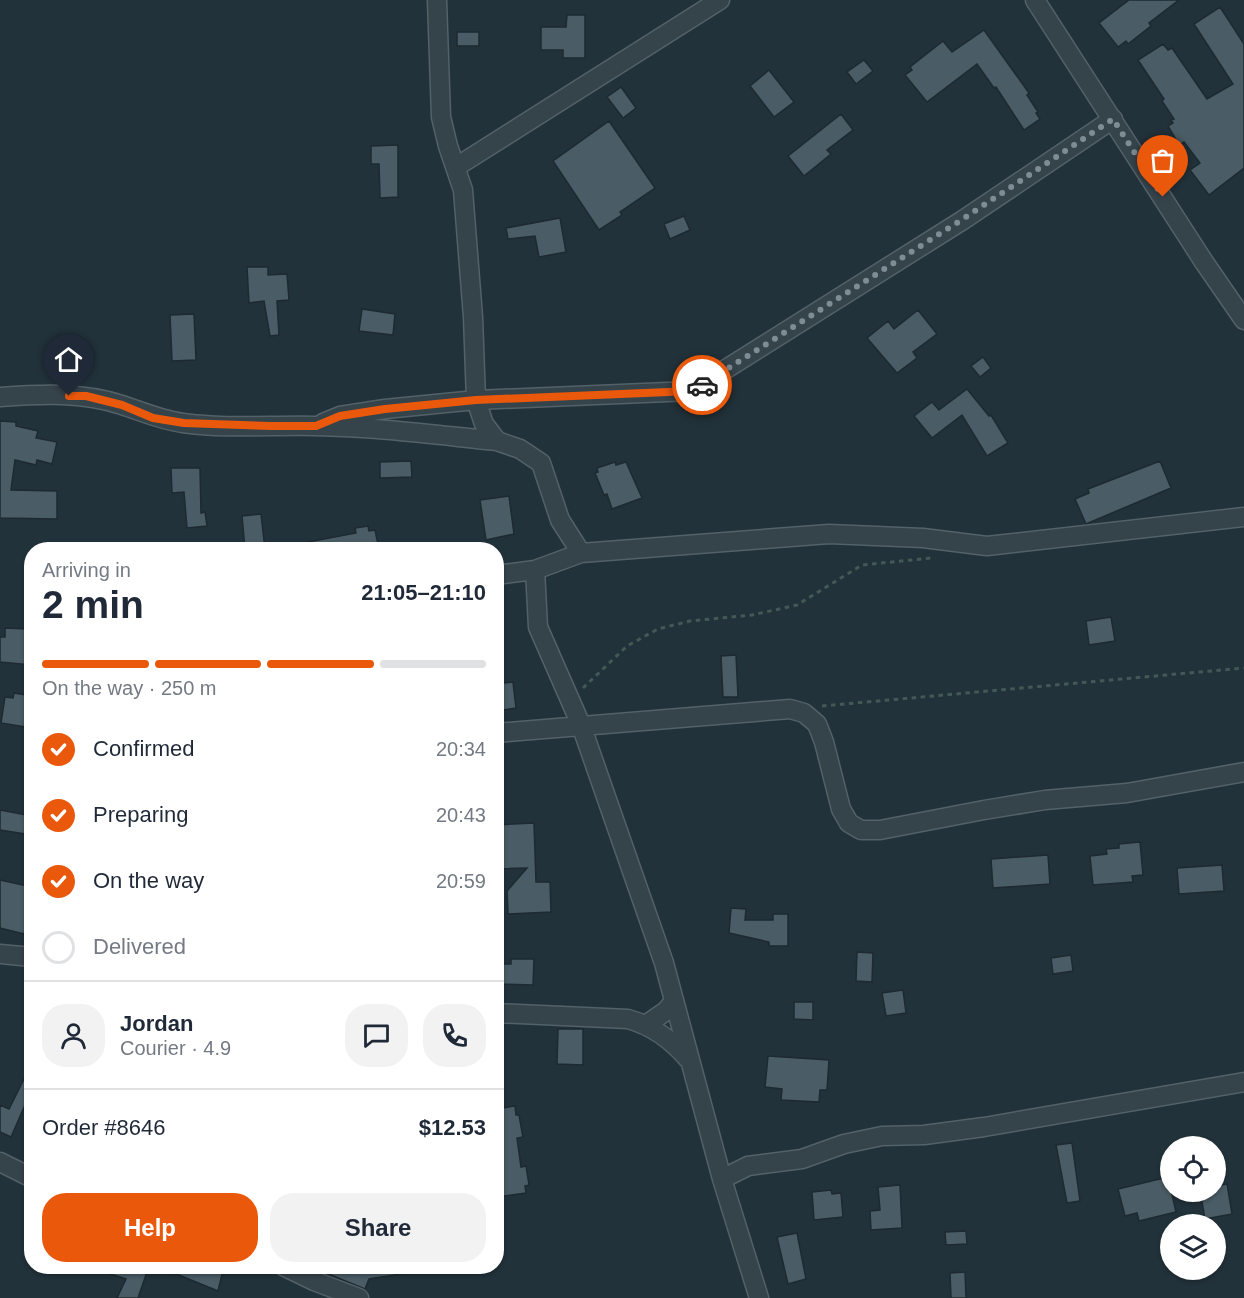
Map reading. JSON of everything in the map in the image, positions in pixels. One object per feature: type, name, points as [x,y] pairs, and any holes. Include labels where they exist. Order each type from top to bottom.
[{"type":"street","points":[[437,0],[441,117],[463,190],[476,400],[484,424],[497,441]]},
{"type":"street","points":[[456,167],[720,0]]},
{"type":"street","points":[[1035,0],[1244,321]]},
{"type":"street","points":[[316,426],[340,416],[476,400],[692,391],[963,219],[1113,119]]},
{"type":"street","points":[[0,397],[86,396],[122,405],[153,418],[184,423],[316,426],[497,441],[520,449],[541,463],[560,520],[581,553]]},
{"type":"street","points":[[504,574],[535,570],[581,553],[829,534],[923,538],[987,546],[1244,517]]},
{"type":"street","points":[[535,570],[538,627],[581,725],[664,963],[722,1179],[759,1298]]},
{"type":"street","points":[[550,728],[571,700]]},
{"type":"street","points":[[504,732],[790,709],[804,713],[817,724],[841,808],[849,823],[861,830],[880,830],[1015,805],[1126,793],[1244,772]]},
{"type":"street","points":[[0,954],[24,956]]},
{"type":"street","points":[[646,1024],[666,1011],[674,1001]]},
{"type":"street","points":[[504,1013],[613,1018],[646,1024],[676,1046],[690,1063]]},
{"type":"street","points":[[722,1179],[748,1166],[802,1159],[844,1144],[882,1136],[924,1135],[984,1127],[1244,1082]]},
{"type":"street","points":[[714,1149],[748,1166]]},
{"type":"street","points":[[0,1162],[24,1175]]},
{"type":"street","points":[[300,1274],[359,1298]]},
{"type":"path","points":[[571,700],[627,646],[658,629],[690,621],[752,615],[797,605],[862,565],[942,557]]},
{"type":"path","points":[[790,709],[1244,668]]},
{"type":"building","points":[[1129,0],[1179,0],[1149,23],[1151,26],[1128,44],[1126,41],[1118,47],[1099,23]]},
{"type":"building","points":[[1220,7],[1244,44],[1244,168],[1209,195],[1190,170],[1200,163],[1184,142],[1179,145],[1168,126],[1173,123],[1171,120],[1174,119],[1162,101],[1164,99],[1138,60],[1163,44],[1168,50],[1172,48],[1207,99],[1233,84],[1194,24]]},
{"type":"building","points":[[567,15],[585,15],[585,58],[563,58],[563,50],[541,50],[541,27],[566,27]]},
{"type":"building","points":[[984,30],[1029,93],[1027,95],[1038,112],[1036,113],[1040,119],[1024,130],[996,87],[994,88],[977,64],[927,102],[905,75],[912,70],[910,67],[943,41],[952,52]]},
{"type":"building","points":[[457,32],[479,32],[479,46],[457,46]]},
{"type":"building","points":[[864,60],[873,71],[856,84],[847,72]]},
{"type":"building","points":[[769,70],[794,102],[774,117],[750,86]]},
{"type":"building","points":[[621,87],[636,108],[623,118],[607,97]]},
{"type":"building","points":[[841,114],[853,130],[827,150],[831,154],[804,176],[788,156]]},
{"type":"building","points":[[609,121],[655,188],[620,212],[622,215],[599,230],[553,161]]},
{"type":"building","points":[[398,145],[398,197],[380,198],[379,164],[371,164],[371,146]]},
{"type":"building","points":[[684,216],[690,230],[670,239],[664,224]]},
{"type":"building","points":[[560,218],[566,252],[539,257],[535,236],[508,239],[506,228]]},
{"type":"building","points":[[247,267],[268,267],[268,275],[287,274],[289,300],[277,301],[279,335],[270,336],[264,301],[249,303]]},
{"type":"building","points":[[362,309],[395,314],[393,335],[359,331]]},
{"type":"building","points":[[918,310],[937,334],[913,352],[917,358],[897,373],[867,338],[888,321],[894,329]]},
{"type":"building","points":[[194,314],[196,360],[172,361],[170,315]]},
{"type":"building","points":[[983,357],[991,368],[980,377],[971,366]]},
{"type":"building","points":[[967,389],[989,416],[991,415],[1008,443],[987,456],[962,415],[932,438],[914,416],[932,402],[939,410]]},
{"type":"building","points":[[0,421],[16,422],[16,426],[38,431],[36,438],[57,442],[52,464],[37,460],[36,465],[15,460],[11,490],[57,491],[57,519],[0,518]]},
{"type":"building","points":[[411,461],[412,477],[380,478],[380,462]]},
{"type":"building","points":[[1160,461],[1171,488],[1086,524],[1075,499],[1089,493],[1088,489]]},
{"type":"building","points":[[615,462],[616,465],[626,462],[642,498],[612,509],[607,494],[604,495],[595,473],[598,472],[597,468]]},
{"type":"building","points":[[171,468],[200,468],[201,513],[205,512],[207,526],[187,528],[184,492],[172,493]]},
{"type":"building","points":[[509,496],[514,534],[486,540],[480,500]]},
{"type":"building","points":[[261,514],[264,542],[244,542],[242,516]]},
{"type":"building","points":[[368,526],[369,531],[375,530],[378,542],[308,542],[356,533],[355,528]]},
{"type":"building","points":[[1111,617],[1115,641],[1089,645],[1086,621]]},
{"type":"building","points":[[5,628],[24,629],[24,664],[0,662],[0,637],[5,637]]},
{"type":"building","points":[[736,655],[738,697],[723,697],[721,656]]},
{"type":"building","points":[[513,682],[516,708],[504,710],[504,683]]},
{"type":"building","points":[[14,693],[24,695],[24,727],[1,723],[5,697],[13,698]]},
{"type":"building","points":[[0,810],[24,814],[24,834],[0,830]]},
{"type":"building","points":[[534,823],[536,882],[550,882],[551,912],[508,914],[507,891],[527,868],[504,869],[504,825]]},
{"type":"building","points":[[1140,842],[1143,875],[1132,876],[1133,882],[1093,885],[1090,856],[1107,854],[1106,849],[1119,848],[1119,844]]},
{"type":"building","points":[[1048,855],[1050,884],[993,888],[991,859]]},
{"type":"building","points":[[1222,865],[1224,891],[1179,894],[1177,868]]},
{"type":"building","points":[[0,880],[24,885],[24,934],[0,928]]},
{"type":"building","points":[[731,908],[746,909],[745,920],[773,920],[773,914],[788,914],[788,946],[769,946],[769,942],[729,933]]},
{"type":"building","points":[[857,952],[873,953],[872,982],[856,981]]},
{"type":"building","points":[[1071,955],[1073,971],[1053,974],[1051,958]]},
{"type":"building","points":[[511,959],[534,959],[533,985],[504,984],[504,964],[511,964]]},
{"type":"building","points":[[903,990],[906,1013],[886,1016],[882,993]]},
{"type":"building","points":[[794,1002],[813,1002],[813,1020],[794,1019]]},
{"type":"building","points":[[558,1029],[583,1029],[583,1065],[557,1064]]},
{"type":"building","points":[[768,1056],[829,1060],[827,1090],[820,1090],[819,1102],[781,1100],[782,1089],[765,1087]]},
{"type":"building","points":[[24,1079],[24,1107],[11,1137],[0,1132],[0,1105],[9,1109]]},
{"type":"building","points":[[515,1106],[516,1115],[519,1115],[523,1137],[517,1138],[521,1167],[526,1166],[529,1185],[525,1186],[526,1193],[504,1196],[504,1108]]},
{"type":"building","points":[[1072,1143],[1080,1201],[1067,1203],[1056,1145]]},
{"type":"building","points":[[1160,1179],[1160,1202],[1174,1202],[1176,1212],[1160,1214],[1139,1221],[1137,1213],[1125,1216],[1118,1189]]},
{"type":"building","points":[[1226,1184],[1232,1214],[1204,1214],[1202,1202],[1226,1202]]},
{"type":"building","points":[[900,1185],[902,1228],[871,1230],[870,1211],[880,1210],[878,1187]]},
{"type":"building","points":[[831,1190],[832,1194],[841,1193],[843,1217],[814,1220],[812,1192]]},
{"type":"building","points":[[966,1231],[967,1244],[946,1245],[945,1232]]},
{"type":"building","points":[[797,1233],[806,1279],[788,1284],[777,1237]]},
{"type":"building","points":[[965,1272],[966,1298],[951,1298],[950,1273]]},
{"type":"building","points":[[110,1274],[146,1274],[138,1298],[117,1298],[126,1279]]},
{"type":"building","points":[[177,1274],[222,1274],[218,1291]]},
{"type":"building","points":[[328,1274],[401,1274],[369,1279],[365,1289]]},
{"type":"way so far","points":[[702,385],[963,219],[1113,119],[1163,197]]},
{"type":"route","points":[[69,396],[86,396],[122,405],[153,418],[184,423],[316,426],[340,416],[385,409],[476,400],[621,396],[692,391],[702,385]]}]
